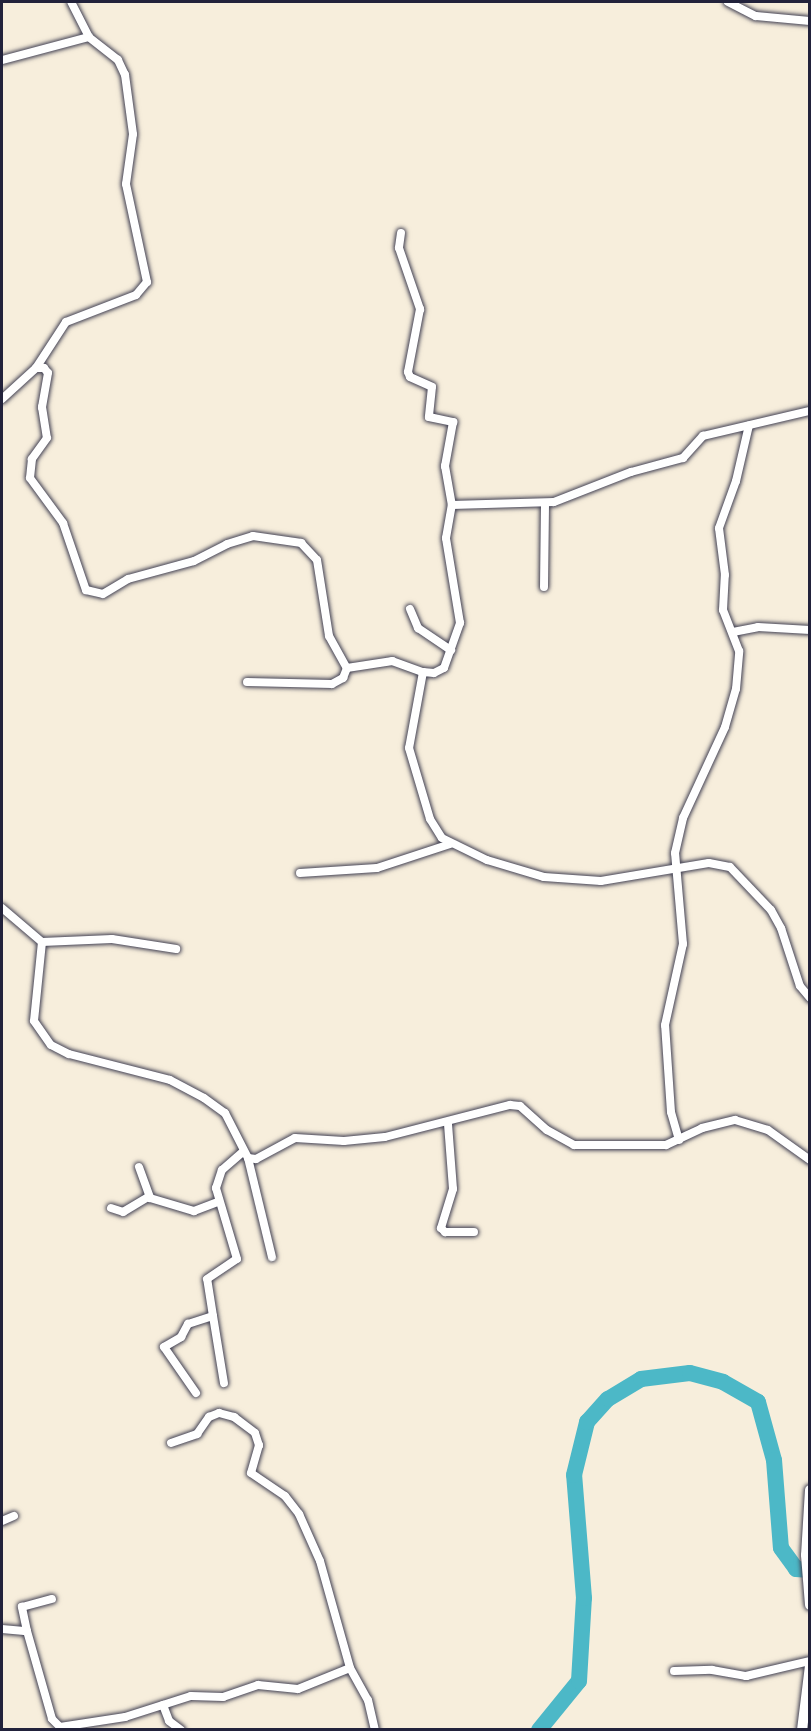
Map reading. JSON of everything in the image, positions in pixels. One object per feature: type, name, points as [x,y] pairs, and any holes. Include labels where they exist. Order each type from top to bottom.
[{"type":"street","points":[[2,399],[36,368],[66,322],[136,295],[147,282],[126,184],[133,128],[125,75],[118,60],[89,37],[71,2]]},
{"type":"street","points":[[728,2],[756,15],[810,21]]},
{"type":"street","points":[[2,60],[89,37]]},
{"type":"street","points":[[347,668],[400,661],[423,672],[442,670],[451,650],[460,613],[446,538],[452,505],[446,466],[453,422],[431,418],[432,387],[410,378],[408,372],[420,309],[399,248],[401,233]]},
{"type":"street","points":[[36,368],[44,368],[48,373],[42,404],[47,438],[32,459],[30,478],[63,523],[86,590],[103,594],[128,579],[194,561],[227,544],[253,537],[301,543],[317,560],[329,636],[347,668],[344,678],[333,684],[247,682]]},
{"type":"street","points":[[452,505],[544,504],[683,458],[698,438],[810,411]]},
{"type":"street","points":[[679,1140],[671,1112],[665,1025],[683,944],[674,868],[683,818],[733,706],[740,670],[733,632],[723,610],[725,575],[719,528],[736,481],[749,425]]},
{"type":"street","points":[[544,504],[544,587]]},
{"type":"street","points":[[410,609],[418,628],[451,650]]},
{"type":"street","points":[[733,632],[758,627],[810,630]]},
{"type":"street","points":[[423,672],[409,748],[434,828],[450,844],[501,866],[544,877],[601,881],[717,863],[745,880],[781,928],[800,986],[810,998]]},
{"type":"street","points":[[300,873],[377,868],[450,844]]},
{"type":"street","points":[[2,908],[42,942],[112,939],[176,949]]},
{"type":"street","points":[[42,942],[43,957],[33,1009],[38,1031],[51,1045],[69,1054],[170,1080],[204,1098],[225,1113],[255,1173],[272,1257]]},
{"type":"street","points":[[245,1155],[256,1159],[295,1138],[356,1141],[448,1124],[515,1105],[574,1145],[654,1146],[679,1140],[726,1120],[745,1121],[768,1130],[810,1160]]},
{"type":"street","points":[[448,1124],[453,1189],[441,1228],[445,1232],[474,1232]]},
{"type":"street","points":[[224,1383],[207,1279],[237,1257],[218,1202],[219,1176],[245,1155]]},
{"type":"street","points":[[139,1167],[148,1197]]},
{"type":"street","points":[[111,1208],[123,1212],[148,1197],[194,1210],[218,1202]]},
{"type":"street","points":[[196,1393],[164,1347],[181,1337],[188,1324],[213,1316]]},
{"type":"street","points":[[171,1443],[197,1434],[209,1417],[219,1413],[234,1417],[255,1433],[260,1445],[250,1473],[285,1496],[299,1514],[320,1561],[350,1668],[368,1700],[375,1730]]},
{"type":"street","points":[[810,1490],[806,1555],[810,1605]]},
{"type":"street","points":[[2,1521],[14,1516]]},
{"type":"street","points":[[52,1599],[22,1606],[52,1719],[60,1727],[105,1721],[191,1696],[223,1697],[258,1685],[298,1689],[350,1668]]},
{"type":"street","points":[[2,1629],[27,1631]]},
{"type":"street","points":[[674,1671],[712,1670],[746,1676],[810,1661]]},
{"type":"street","points":[[802,1730],[810,1666]]},
{"type":"street","points":[[163,1705],[169,1721],[181,1730]]},
{"type":"waterway","points":[[539,1730],[579,1681],[584,1598],[574,1475],[587,1422],[608,1399],[641,1379],[690,1373],[723,1382],[758,1402],[774,1460],[781,1548],[796,1569],[810,1570]]}]
